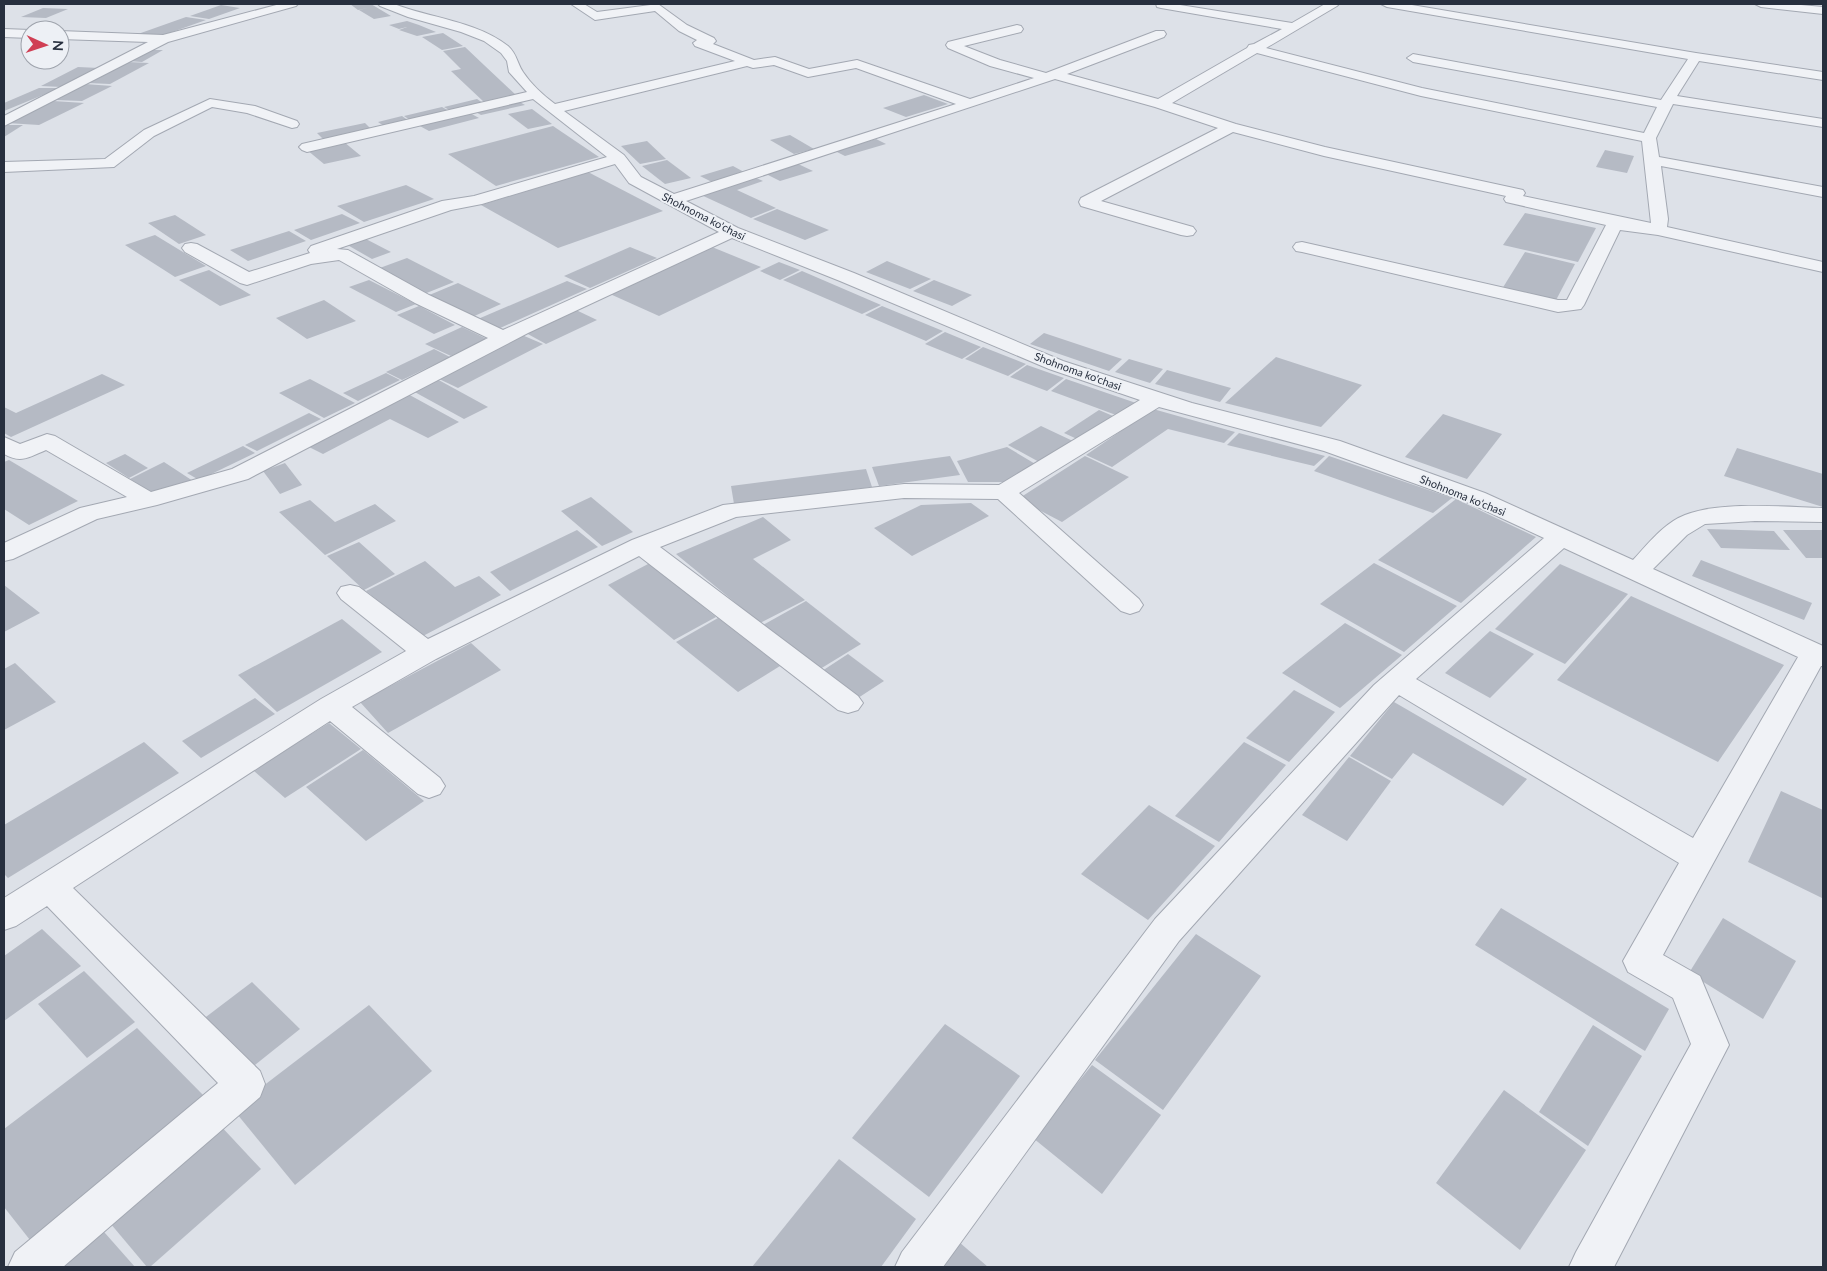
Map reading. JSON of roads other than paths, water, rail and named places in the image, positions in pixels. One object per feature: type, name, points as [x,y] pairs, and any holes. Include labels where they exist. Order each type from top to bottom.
[{"type":"street","points":[[247,4],[274,8]]},
{"type":"street","points":[[4,122],[164,39],[292,4]]},
{"type":"street","name":"Shohnoma ko'chasi","points":[[384,4],[412,15],[465,29],[488,38],[505,50],[513,61],[516,72],[542,101],[554,108],[619,158],[634,180],[732,232],[847,277],[1056,365],[1184,408],[1332,446],[1477,498],[1818,656]]},
{"type":"street","points":[[577,4],[594,16],[657,7],[683,28],[710,40],[699,43],[753,64],[775,61],[808,73],[857,64],[970,104]]},
{"type":"street","points":[[1160,104],[1253,48],[1333,4]]},
{"type":"street","points":[[1387,4],[1437,8],[1696,57],[1823,76]]},
{"type":"street","points":[[1761,4],[1823,11]]},
{"type":"street","points":[[1161,5],[1294,27]]},
{"type":"street","points":[[1016,29],[952,45],[995,63],[1160,104],[1231,127],[1324,151],[1517,193],[1512,200],[1823,267]]},
{"type":"street","points":[[4,33],[20,34]]},
{"type":"street","points":[[672,200],[970,104],[1100,57],[1114,54],[1160,34]]},
{"type":"street","points":[[70,35],[164,39]]},
{"type":"street","points":[[1253,48],[1421,92],[1649,138]]},
{"type":"street","points":[[1658,230],[1660,219],[1649,138],[1673,90],[1696,57]]},
{"type":"street","points":[[1413,58],[1668,102],[1823,123]]},
{"type":"street","points":[[554,108],[748,62]]},
{"type":"street","points":[[307,148],[536,94]]},
{"type":"street","points":[[4,167],[108,164],[149,133],[210,103],[250,109],[292,124]]},
{"type":"street","points":[[1187,231],[1087,202],[1231,127]]},
{"type":"street","points":[[314,258],[308,253],[448,205],[476,201],[619,158]]},
{"type":"street","points":[[1652,160],[1823,192]]},
{"type":"street","points":[[1302,247],[1568,307],[1574,306],[1614,225],[1626,224]]},
{"type":"street","points":[[4,553],[89,513],[148,500],[240,474],[503,338],[732,232]]},
{"type":"street","points":[[191,248],[247,279],[328,254],[342,254],[422,299],[503,338]]},
{"type":"street","points":[[4,916],[331,706],[426,652],[641,545],[732,510],[904,491],[1004,492],[1158,400]]},
{"type":"street","points":[[4,444],[19,453],[46,441],[148,500]]},
{"type":"street","points":[[1004,492],[1130,605]]},
{"type":"street","points":[[1636,571],[1677,532],[1694,519],[1717,516],[1823,515]]},
{"type":"street","points":[[917,1267],[1167,930],[1384,692],[1561,537]]},
{"type":"street","points":[[641,545],[848,703]]},
{"type":"street","points":[[350,593],[426,652]]},
{"type":"street","points":[[1591,1267],[1710,1045],[1687,987],[1641,962],[1699,858],[1818,656]]},
{"type":"street","points":[[1397,681],[1699,858]]},
{"type":"street","points":[[331,706],[429,786]]},
{"type":"street","points":[[30,1267],[246,1084],[49,886]]}]
